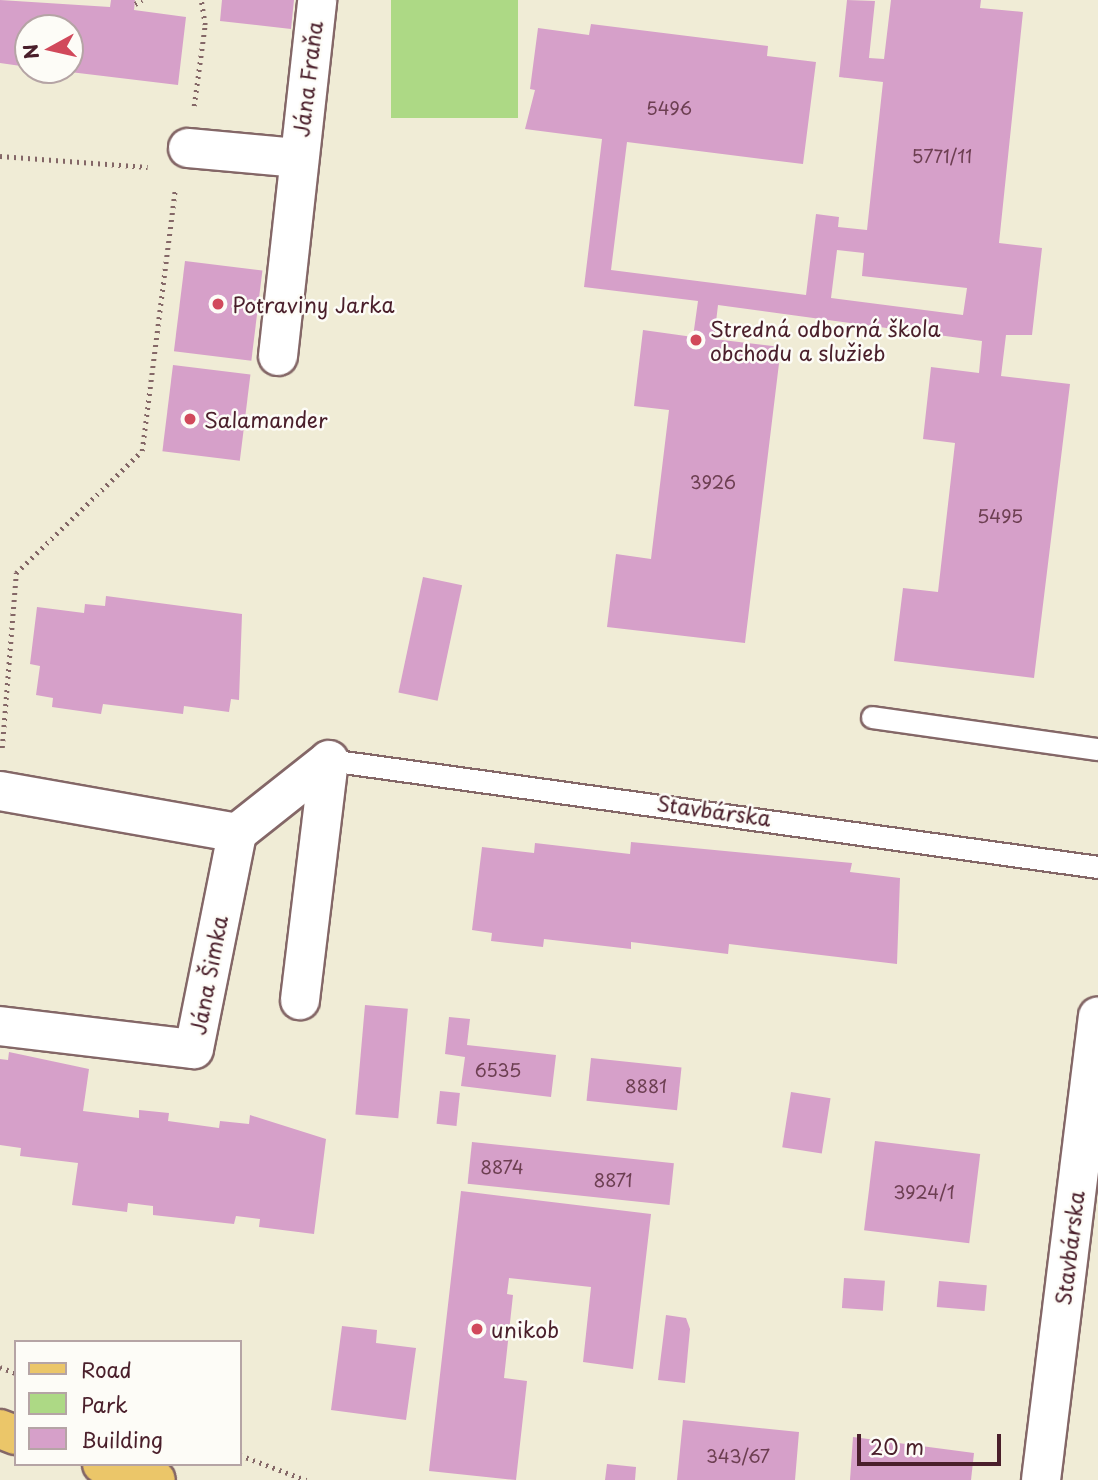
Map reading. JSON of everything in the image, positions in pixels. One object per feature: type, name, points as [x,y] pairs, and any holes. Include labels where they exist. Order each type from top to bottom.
[{"type":"main road","points":[[109,1466],[156,1480]]},
{"type":"street","name":"Jána Fraňa","points":[[278,356],[297,158],[317,0]]},
{"type":"street","name":"Jána Fraňa","points":[[183,158],[297,158]]},
{"type":"street","points":[[1,777],[237,833],[329,760]]},
{"type":"street","points":[[300,1000],[329,760]]},
{"type":"street","name":"Jána Šimka","points":[[0,1026],[194,1049],[237,833]]},
{"type":"street","name":"Stavbárska","points":[[1041,1480],[1098,1016]]},
{"type":"lane","points":[[872,717],[1098,749]]},
{"type":"lane","name":"Stavbárska","points":[[329,760],[1098,867]]},
{"type":"path","points":[[135,4],[142,0]]},
{"type":"path","points":[[1,777],[16,573],[142,451],[183,158],[205,25],[201,0]]},
{"type":"path","points":[[0,156],[183,158]]},
{"type":"path","points":[[242,1456],[306,1480]]},
{"type":"green space","points":[[391,0],[518,0],[518,118],[391,118]]},
{"type":"building","points":[[0,0],[110,7],[111,0],[135,0],[134,10],[186,17],[178,85],[84,74],[84,14],[14,14],[14,65],[0,63]]},
{"type":"building","points":[[222,0],[294,0],[291,29],[220,21]]},
{"type":"building","points":[[847,0],[875,1],[869,58],[884,59],[891,0],[981,0],[980,8],[1023,12],[999,243],[1042,248],[1032,335],[1006,335],[1001,376],[1070,384],[1034,678],[894,661],[903,588],[938,592],[955,443],[923,439],[931,367],[979,373],[982,341],[718,305],[714,339],[781,347],[745,643],[607,627],[616,554],[651,559],[669,410],[634,406],[643,330],[693,337],[698,301],[584,287],[602,139],[525,129],[535,90],[530,89],[538,28],[589,35],[591,24],[768,46],[767,56],[816,62],[803,164],[627,142],[611,270],[806,295],[816,214],[839,217],[838,227],[867,230],[883,82],[839,77]],"holes":[[[837,250],[864,253],[862,276],[967,288],[963,315],[831,298]]]},
{"type":"building","points":[[185,261],[262,271],[251,361],[174,351]]},
{"type":"building","points":[[173,365],[250,375],[240,461],[162,451]]},
{"type":"building","points":[[423,577],[462,585],[438,701],[398,692]]},
{"type":"building","points":[[106,596],[242,614],[239,700],[231,699],[229,712],[184,706],[183,714],[103,704],[101,714],[52,707],[53,698],[36,695],[40,666],[30,664],[37,607],[84,613],[85,604],[105,606]]},
{"type":"building","points":[[631,842],[852,863],[850,872],[900,878],[897,964],[729,944],[728,954],[631,942],[631,949],[544,939],[543,947],[491,941],[492,933],[472,930],[482,847],[534,853],[535,843],[630,854]]},
{"type":"building","points":[[365,1005],[408,1009],[398,1118],[355,1115]]},
{"type":"building","points":[[449,1017],[470,1019],[467,1045],[556,1055],[551,1097],[461,1086],[465,1057],[445,1054]]},
{"type":"building","points":[[9,1052],[89,1069],[83,1111],[139,1118],[139,1110],[169,1113],[168,1121],[219,1128],[220,1121],[249,1124],[250,1115],[326,1139],[314,1234],[259,1227],[260,1219],[236,1216],[234,1224],[153,1215],[153,1206],[128,1203],[127,1212],[72,1205],[78,1163],[20,1156],[21,1148],[0,1145],[0,1059],[8,1060]]},
{"type":"building","points":[[591,1058],[682,1068],[677,1110],[587,1101]]},
{"type":"building","points":[[440,1091],[460,1093],[456,1126],[437,1124]]},
{"type":"building","points":[[791,1092],[831,1098],[822,1154],[782,1147]]},
{"type":"building","points":[[875,1141],[980,1154],[969,1243],[864,1230]]},
{"type":"building","points":[[472,1142],[674,1163],[669,1205],[468,1184]]},
{"type":"building","name":"unikob","points":[[461,1191],[651,1214],[633,1369],[583,1362],[591,1287],[509,1278],[507,1294],[513,1295],[504,1378],[527,1381],[516,1480],[429,1471]]},
{"type":"building","points":[[844,1278],[885,1281],[883,1311],[842,1308]]},
{"type":"building","points":[[939,1281],[987,1285],[985,1311],[937,1307]]},
{"type":"building","points":[[666,1315],[686,1318],[690,1329],[685,1383],[658,1380]]},
{"type":"building","points":[[342,1326],[377,1330],[376,1343],[416,1348],[406,1420],[331,1410]]},
{"type":"building","points":[[683,1420],[799,1432],[795,1480],[677,1480]]},
{"type":"building","points":[[853,1437],[974,1453],[971,1480],[850,1480]]},
{"type":"building","points":[[607,1464],[636,1467],[635,1480],[605,1480]]},
{"type":"place","name":"Potraviny Jarka","points":[[218,304]]},
{"type":"place","name":"Stredná odborná škola obchodu a služieb","points":[[696,340]]},
{"type":"place","name":"Salamander","points":[[190,419]]},
{"type":"place","name":"unikob","points":[[477,1329]]}]
